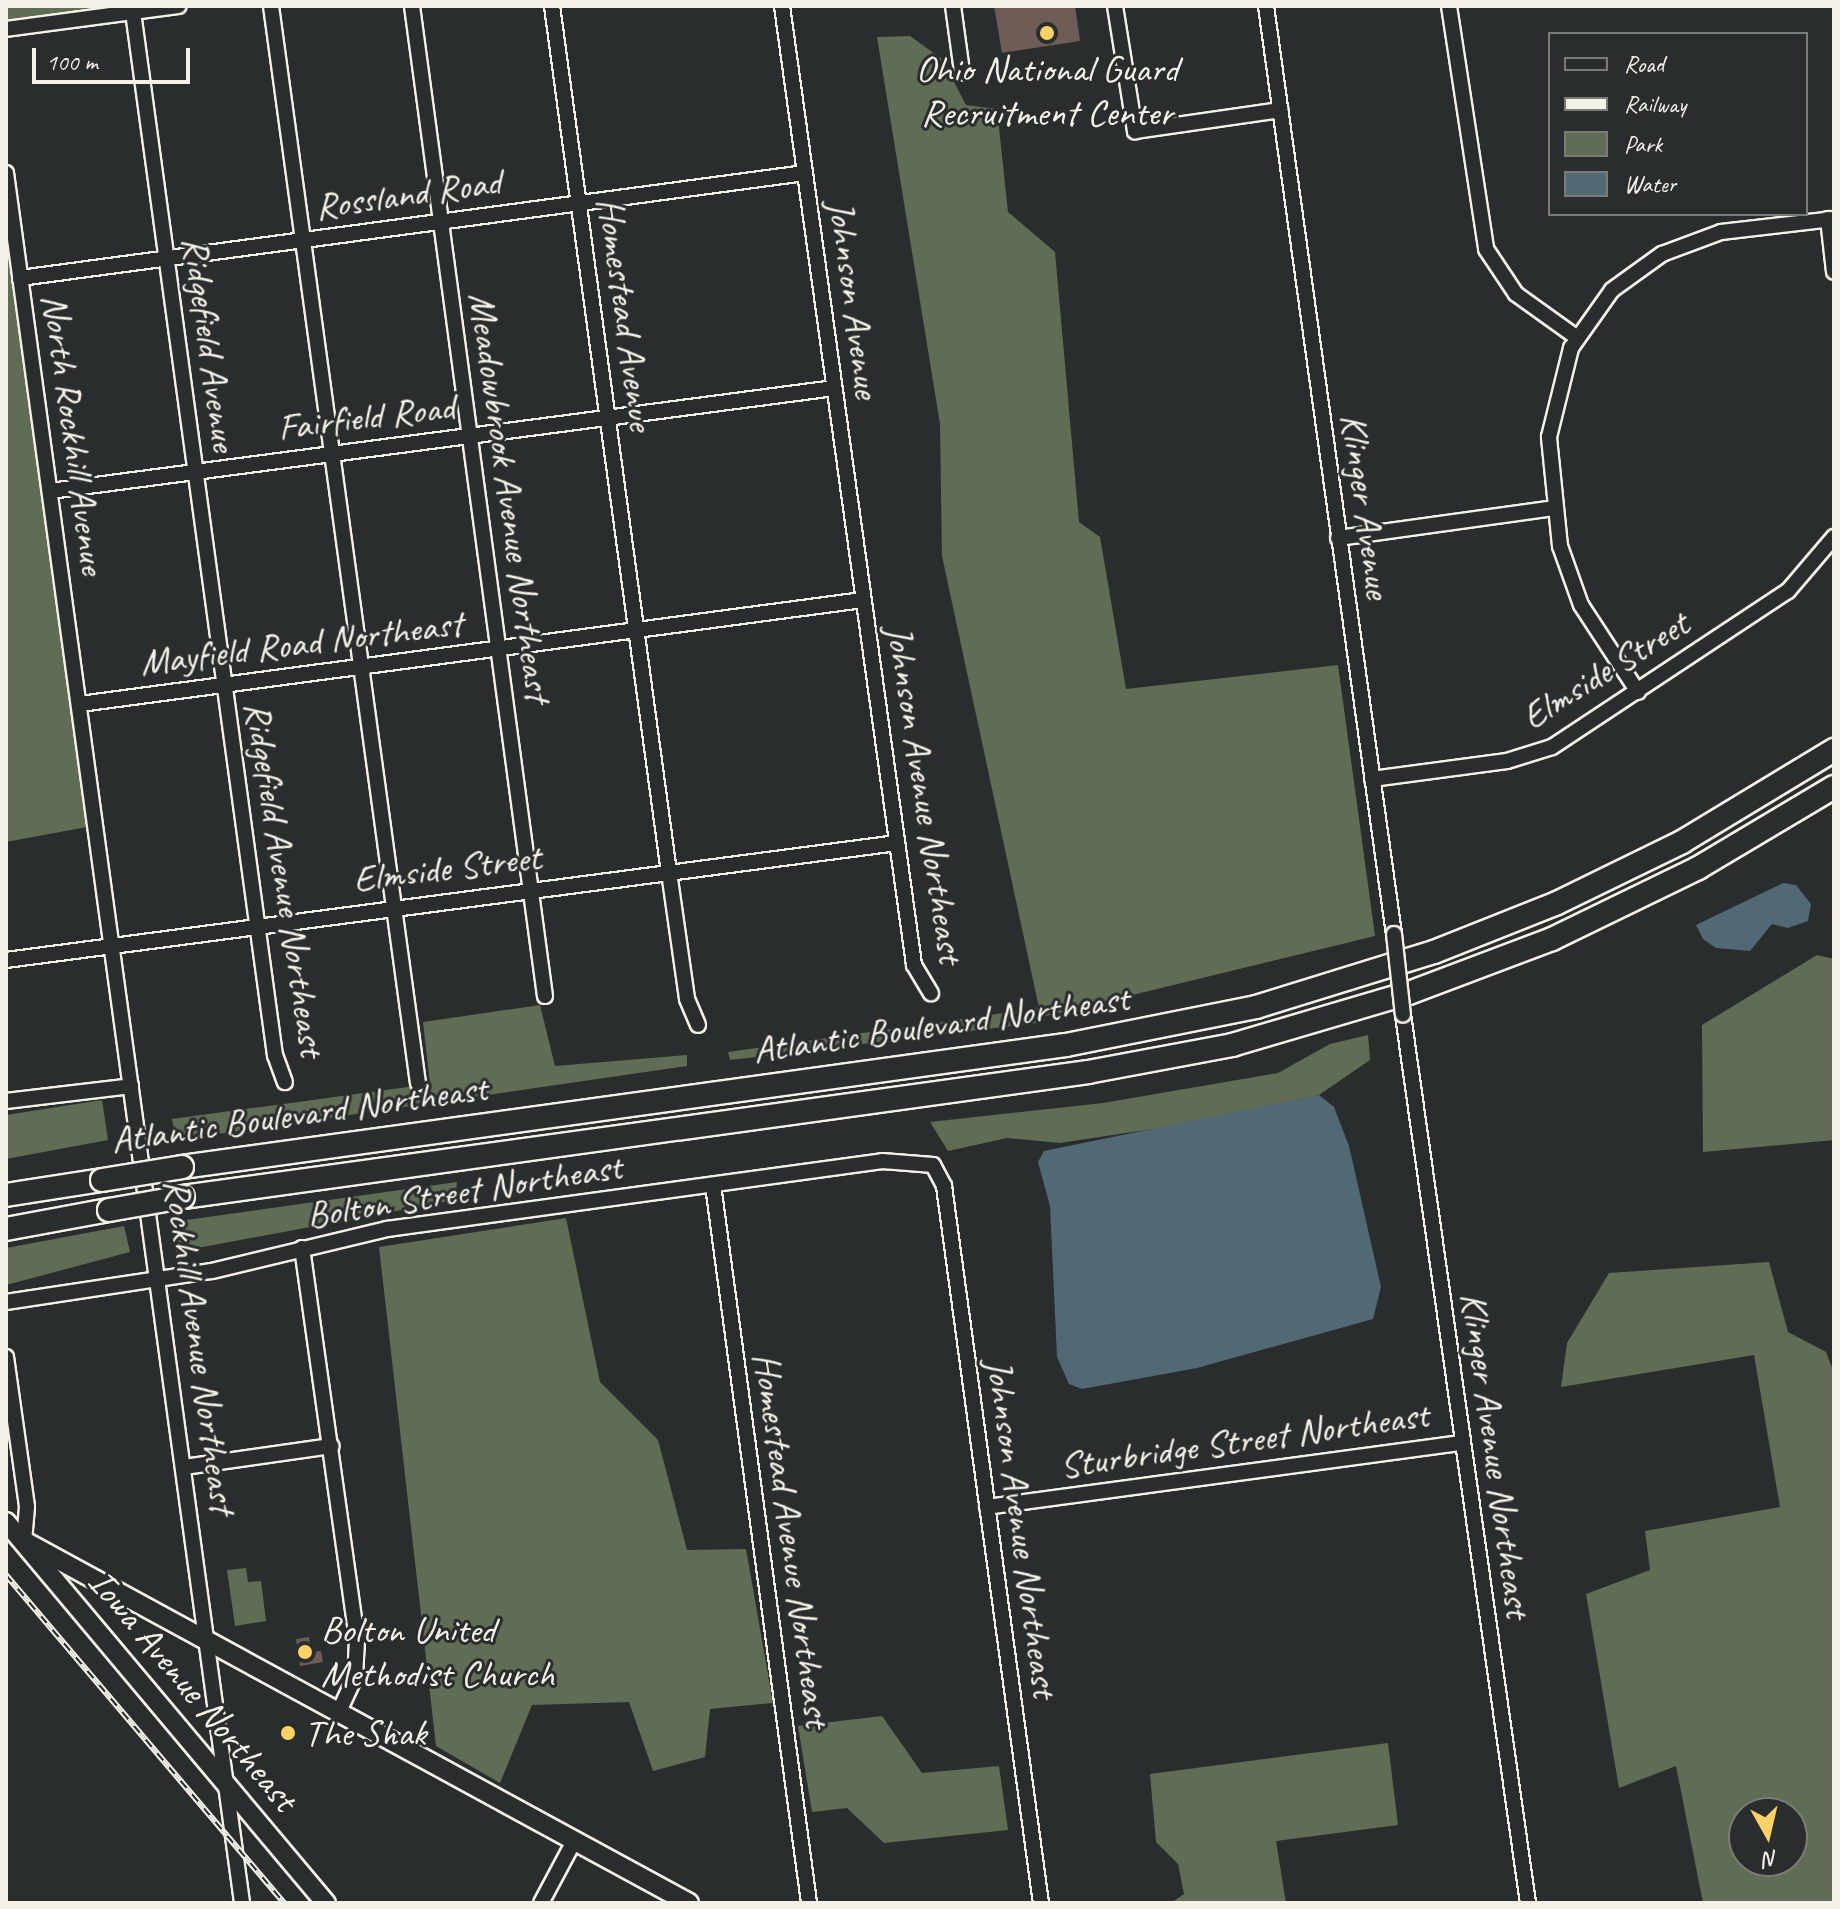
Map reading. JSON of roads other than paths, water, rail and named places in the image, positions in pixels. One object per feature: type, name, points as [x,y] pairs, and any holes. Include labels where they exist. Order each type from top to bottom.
[{"type":"highway","name":"Atlantic Boulevard Northeast","points":[[6,1195],[182,1167],[1066,1045],[1256,1007],[1434,952],[1557,903],[1694,835],[1834,750]]},
{"type":"highway","name":"Atlantic Boulevard Northeast","points":[[6,1229],[183,1197],[1088,1072],[1232,1045],[1409,993],[1552,939],[1698,868],[1834,787]]},
{"type":"main road","name":"Iowa Avenue Northeast","points":[[6,1522],[15,1537],[326,1903]]},
{"type":"main road","points":[[15,1537],[208,1640],[573,1843],[689,1903]]},
{"type":"street","points":[[6,29],[178,6]]},
{"type":"street","points":[[271,6],[418,1083]]},
{"type":"street","name":"Meadowbrook Avenue Northeast","points":[[412,6],[545,996]]},
{"type":"street","name":"Homestead Avenue","points":[[552,6],[638,631]]},
{"type":"street","name":"Johnson Avenue","points":[[782,6],[863,600]]},
{"type":"street","points":[[953,6],[962,72]]},
{"type":"street","points":[[1115,6],[1135,131],[1280,110]]},
{"type":"street","name":"Klinger Avenue","points":[[1266,6],[1403,1015]]},
{"type":"street","points":[[1449,6],[1486,249],[1516,294],[1576,337]]},
{"type":"street","name":"Ridgefield Avenue","points":[[133,12],[223,685]]},
{"type":"street","name":"North Rockhill Avenue","points":[[6,173],[80,704]]},
{"type":"street","name":"Rossland Road","points":[[20,278],[805,173]]},
{"type":"street","points":[[1638,692],[1574,591],[1554,508],[1550,422],[1576,337],[1623,280],[1676,247],[1721,232],[1831,219],[1834,272]]},
{"type":"street","name":"Fairfield Road","points":[[50,491],[834,388]]},
{"type":"street","points":[[1338,538],[1554,508]]},
{"type":"street","name":"Elmside Street","points":[[1372,779],[1537,753],[1638,692],[1788,591],[1834,537]]},
{"type":"street","name":"Mayfield Road Northeast","points":[[80,704],[863,600]]},
{"type":"street","name":"Johnson Avenue Northeast","points":[[863,600],[914,965],[931,993]]},
{"type":"street","points":[[638,631],[687,999],[698,1025]]},
{"type":"street","name":"Ridgefield Avenue Northeast","points":[[223,685],[275,1055],[285,1082]]},
{"type":"street","name":"Rockhill Avenue Northeast","points":[[80,704],[242,1903]]},
{"type":"street","name":"Elmside Street","points":[[6,960],[897,843]]},
{"type":"street","name":"Klinger Avenue Northeast","points":[[1403,1015],[1528,1903]]},
{"type":"street","points":[[6,1101],[131,1086]]},
{"type":"street","name":"Bolton Street Northeast","points":[[6,1302],[158,1280],[387,1229],[905,1159],[933,1165]]},
{"type":"street","name":"Johnson Avenue Northeast","points":[[933,1165],[944,1186],[1041,1903]]},
{"type":"street","name":"Homestead Avenue Northeast","points":[[713,1185],[809,1903]]},
{"type":"street","points":[[302,1248],[357,1640],[355,1677],[339,1712]]},
{"type":"street","points":[[6,1357],[25,1491],[15,1537]]},
{"type":"street","name":"Sturbridge Street Northeast","points":[[987,1507],[1462,1443]]},
{"type":"street","points":[[184,1467],[332,1446]]},
{"type":"street","points":[[541,1903],[573,1843]]},
{"type":"water","points":[[1783,883],[1796,885],[1811,904],[1808,921],[1788,928],[1772,924],[1750,951],[1716,948],[1703,939],[1696,925]]},
{"type":"water","points":[[1319,1095],[1334,1107],[1349,1146],[1381,1287],[1373,1319],[1197,1368],[1082,1389],[1069,1384],[1057,1357],[1050,1206],[1038,1162],[1044,1151]]},
{"type":"railway","points":[[6,1575],[284,1903]]},
{"type":"place","name":"Ohio National Guard Recruitment Center","points":[[1047,33]]},
{"type":"place","name":"Bolton United Methodist Church","points":[[305,1652]]},
{"type":"place","name":"The Shak","points":[[288,1733]]}]
